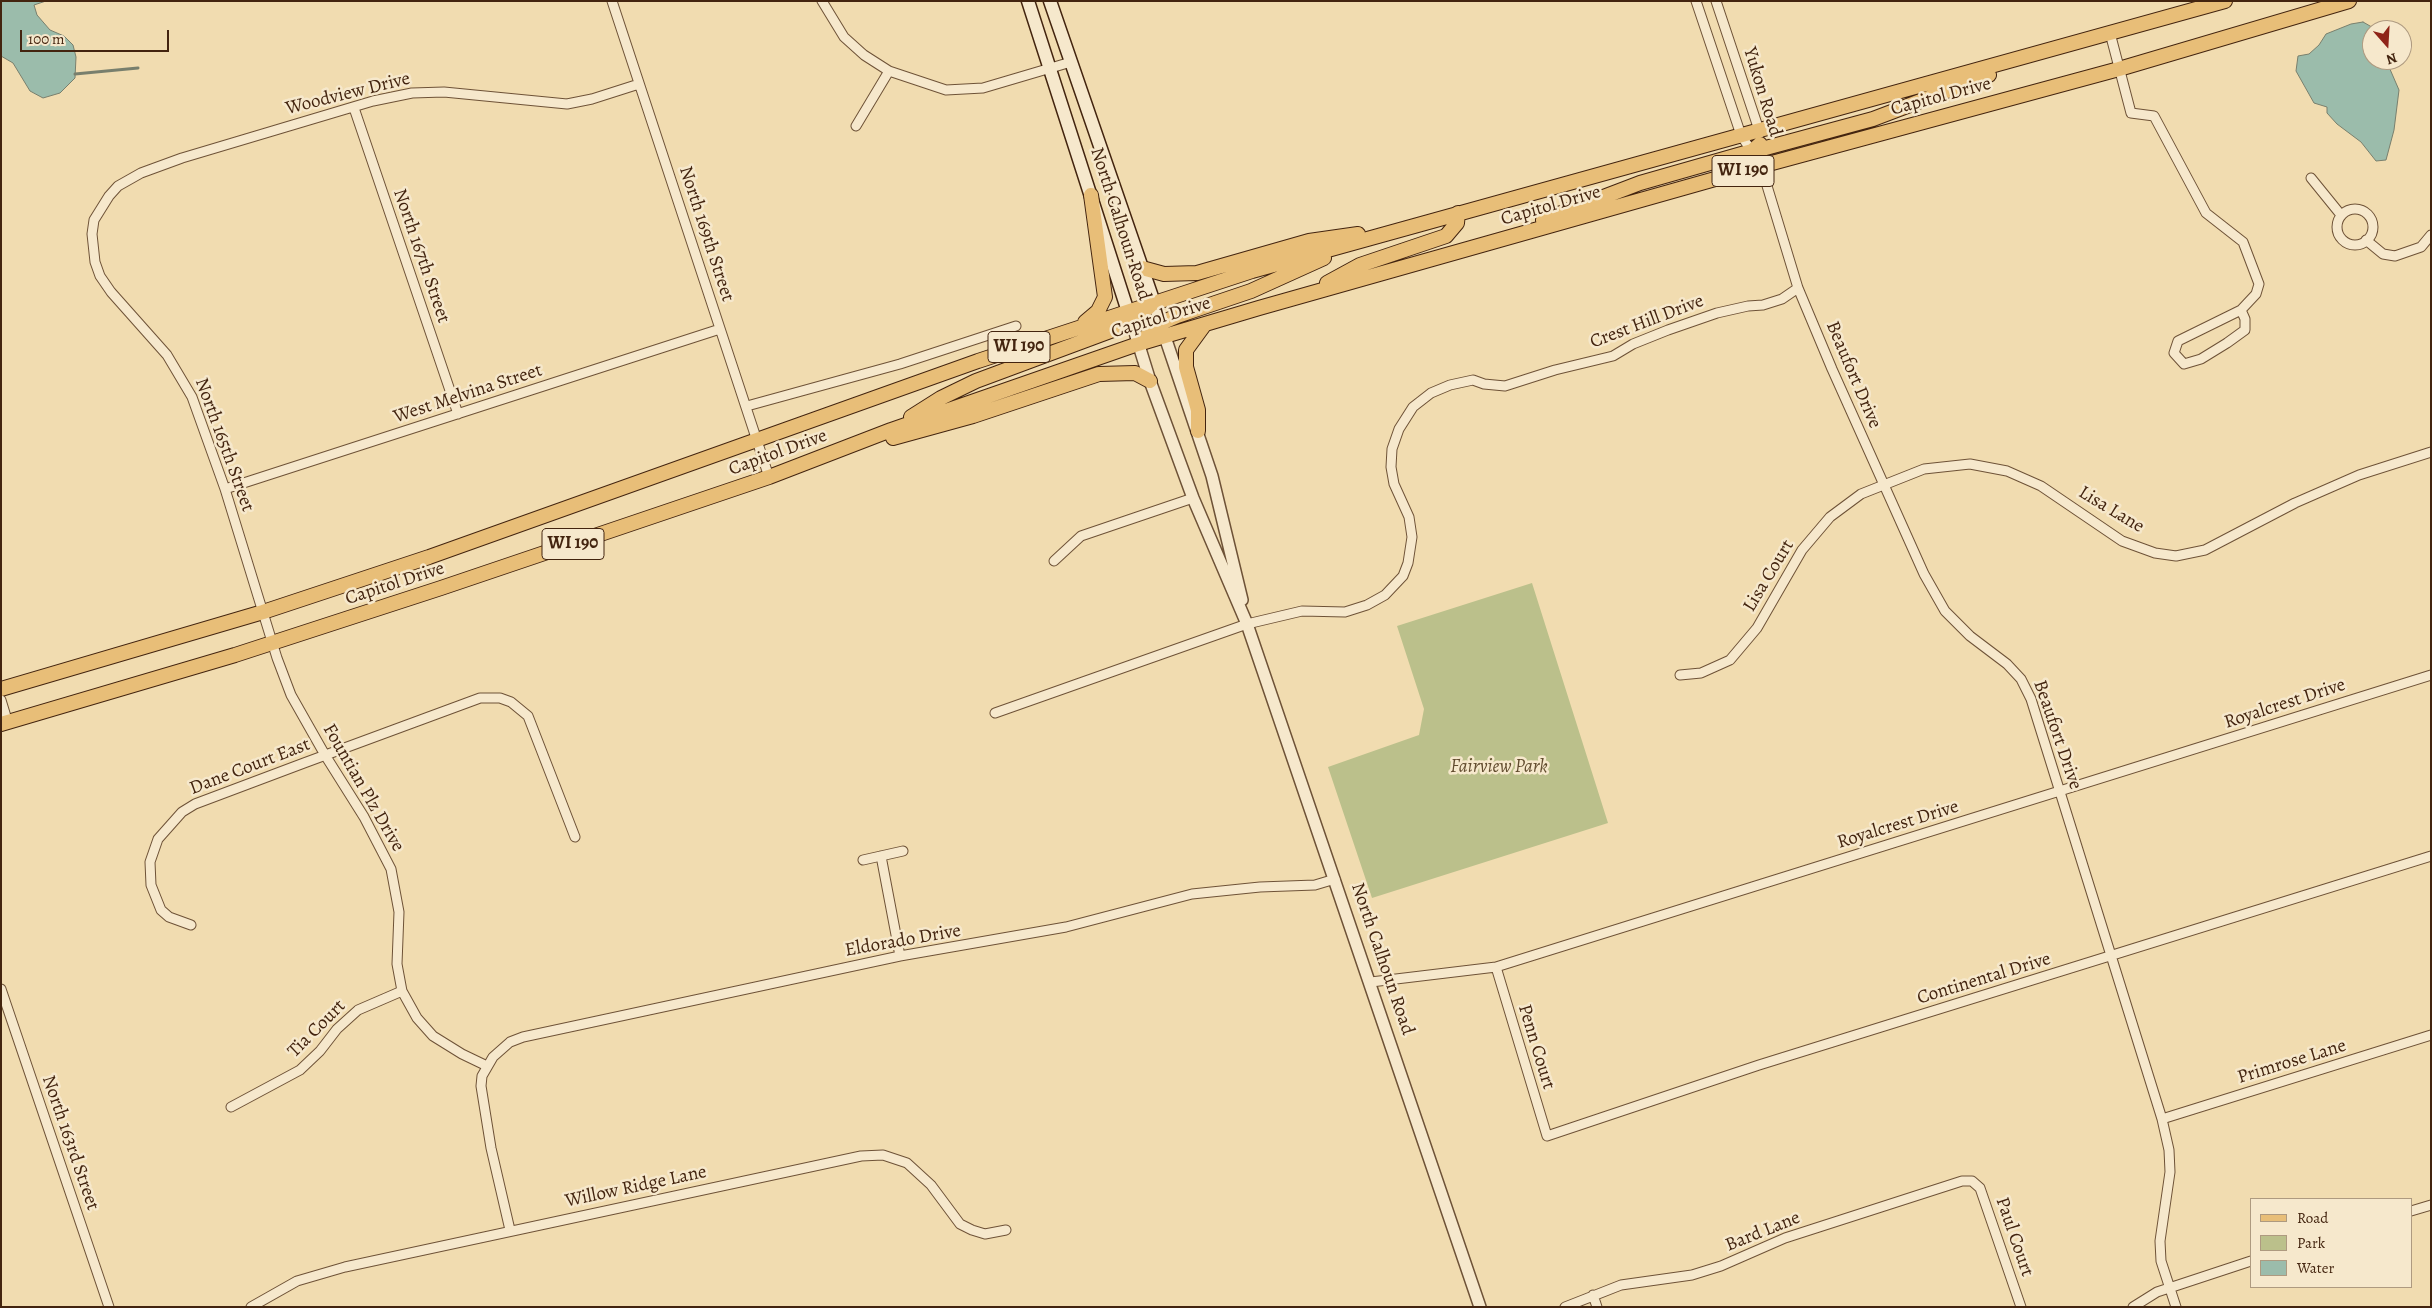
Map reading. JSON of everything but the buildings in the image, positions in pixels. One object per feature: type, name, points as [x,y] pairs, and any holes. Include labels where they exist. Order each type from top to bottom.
[{"type":"main road","name":"North Calhoun Road","points":[[1028,1],[1130,317]]},
{"type":"main road","name":"North Calhoun Road","points":[[1050,1],[1163,330]]},
{"type":"main road","name":"Capitol Drive","points":[[1163,330],[1206,324],[1489,243],[1578,205],[1640,183],[1759,149],[2050,50],[2225,1]]},
{"type":"main road","points":[[2303,14],[2333,1]]},
{"type":"main road","name":"Capitol Drive","points":[[1759,149],[2119,68],[2349,1]]},
{"type":"main road","points":[[1759,149],[1873,119],[2050,50]]},
{"type":"main road","name":"Capitol Drive","points":[[1154,303],[1403,228],[1742,135],[1759,149]]},
{"type":"main road","points":[[1075,328],[1098,312],[1106,297],[1091,195]]},
{"type":"main road","points":[[1302,296],[1360,265],[1446,236],[1457,223],[1458,213]]},
{"type":"main road","points":[[1142,268],[1164,274],[1197,273],[1309,241],[1403,228]]},
{"type":"main road","points":[[1138,344],[1206,304],[1251,291],[1365,240]]},
{"type":"main road","points":[[891,430],[941,398],[976,381],[1130,317],[1154,303]]},
{"type":"main road","name":"Capitol Drive","points":[[1,689],[263,612],[447,551],[978,361],[1075,328],[1130,317]]},
{"type":"main road","points":[[1198,431],[1198,410],[1186,367],[1186,350],[1195,335],[1206,324]]},
{"type":"main road","name":"Capitol Drive","points":[[4,724],[273,643],[769,477],[891,430],[1138,344]]},
{"type":"main road","points":[[820,458],[973,416],[1099,374],[1135,373],[1150,381]]},
{"type":"street","name":"North 169th Street","points":[[612,1],[769,477]]},
{"type":"street","points":[[822,1],[844,36],[864,55],[889,71],[908,79],[946,90],[964,90],[1010,82],[1071,62]]},
{"type":"street","name":"Yukon Road","points":[[1696,1],[1742,135]]},
{"type":"street","name":"Yukon Road","points":[[1716,1],[1759,149]]},
{"type":"street","points":[[2110,33],[2131,113],[2154,116],[2206,213],[2243,242],[2259,284],[2256,294],[2241,310],[2178,341],[2174,354],[2184,364],[2201,359],[2227,344],[2245,330],[2245,319],[2241,310]]},
{"type":"street","points":[[856,126],[889,71]]},
{"type":"street","name":"Woodview Drive","points":[[93,225],[109,196],[118,186],[141,173],[261,134],[395,96],[426,92],[567,104],[592,99],[640,84]]},
{"type":"street","name":"North 167th Street","points":[[354,108],[458,414]]},
{"type":"street","name":"Beaufort Drive","points":[[1759,149],[1798,288],[1924,574],[1945,611],[1958,626],[2007,664],[2021,679],[2038,720],[2162,1118],[2169,1150],[2170,1172],[2160,1241],[2162,1261],[2176,1307]]},
{"type":"street","points":[[2312,178],[2341,215]]},
{"type":"street","points":[[2357,209],[2367,214],[2372,224],[2372,230],[2366,240],[2356,244],[2344,241],[2340,237],[2337,226],[2341,215],[2346,211],[2357,209]]},
{"type":"street","name":"North 165th Street","points":[[93,225],[92,247],[100,276],[111,292],[155,339],[180,375],[200,418],[225,489],[263,612]]},
{"type":"street","points":[[2366,240],[2383,254],[2395,256],[2421,247],[2431,235]]},
{"type":"street","name":"Crest Hill Drive","points":[[995,713],[1247,624],[1302,611],[1345,612],[1385,595],[1403,576],[1412,549],[1409,517],[1394,484],[1390,467],[1392,450],[1399,430],[1413,408],[1431,393],[1450,385],[1473,380],[1484,384],[1505,386],[1578,364],[1613,356],[1633,344],[1668,330],[1717,313],[1748,306],[1763,305],[1782,298],[1798,288]]},
{"type":"street","name":"North Calhoun Road","points":[[1130,317],[1150,381],[1192,498],[1247,624],[1371,982],[1480,1307]]},
{"type":"street","points":[[747,406],[900,364],[1016,326]]},
{"type":"street","name":"West Melvina Street","points":[[225,489],[720,329]]},
{"type":"street","name":"North Calhoun Road","points":[[1163,330],[1198,431],[1221,508],[1247,624]]},
{"type":"street","name":"Lisa Lane","points":[[1884,486],[1924,470],[1970,464],[2007,471],[2041,486],[2122,541],[2155,553],[2176,556],[2205,550],[2295,503],[2359,475],[2431,452]]},
{"type":"street","name":"Lisa Court","points":[[1680,675],[1701,674],[1730,660],[1757,628],[1802,550],[1816,531],[1830,517],[1861,494],[1884,486]]},
{"type":"street","points":[[1054,561],[1080,536],[1192,498]]},
{"type":"street","name":"Fountian Plz Drive","points":[[263,612],[291,695],[325,756],[364,817],[391,869],[399,912],[397,964],[402,991],[417,1018],[434,1036],[462,1054],[487,1066]]},
{"type":"street","name":"Royalcrest Drive","points":[[1371,982],[1496,967],[2431,676]]},
{"type":"street","name":"Dane Court East","points":[[192,925],[168,917],[161,910],[154,896],[150,862],[158,839],[182,812],[195,804],[480,698],[500,698],[511,702],[528,716],[575,837]]},
{"type":"street","points":[[1,700],[4,724]]},
{"type":"street","points":[[863,860],[903,851]]},
{"type":"street","points":[[881,856],[900,956]]},
{"type":"street","name":"Continental Drive","points":[[1547,1136],[1759,1065],[2431,856]]},
{"type":"street","name":"Eldorado Drive","points":[[487,1066],[493,1057],[510,1042],[536,1033],[900,956],[1041,933],[1192,894],[1252,888],[1315,885],[1335,879]]},
{"type":"street","name":"Penn Court","points":[[1496,967],[1547,1136]]},
{"type":"street","name":"North 163rd Street","points":[[1,989],[109,1307]]},
{"type":"street","name":"Tia Court","points":[[231,1107],[300,1070],[320,1051],[336,1029],[358,1010],[402,991]]},
{"type":"street","name":"Primrose Lane","points":[[2162,1118],[2431,1035]]},
{"type":"street","points":[[487,1066],[482,1076],[484,1107],[510,1230]]},
{"type":"street","name":"Willow Ridge Lane","points":[[252,1307],[277,1290],[316,1274],[841,1159],[882,1155],[907,1163],[922,1174],[960,1224],[985,1234],[1006,1230]]},
{"type":"street","name":"Bard Lane","points":[[1565,1307],[1622,1285],[1692,1275],[1721,1266],[1784,1238],[1962,1181],[1972,1181]]},
{"type":"street","name":"Paul Court","points":[[1972,1181],[1980,1188],[2021,1307]]},
{"type":"street","points":[[2412,1211],[2431,1205]]},
{"type":"street","points":[[2133,1307],[2158,1292],[2250,1261]]},
{"type":"street","points":[[1593,1295],[1597,1307]]},
{"type":"green space","name":"Fairview Park","points":[[1532,583],[1608,823],[1372,898],[1328,767],[1419,735],[1424,709],[1397,626]]},
{"type":"water","points":[[1,1],[46,1],[34,5],[37,15],[50,30],[64,36],[73,45],[76,57],[75,78],[60,93],[43,98],[30,91],[13,63],[1,56]]},
{"type":"water","points":[[2362,22],[2362,70],[2390,70],[2399,90],[2394,130],[2386,160],[2376,161],[2361,142],[2337,124],[2327,113],[2327,107],[2314,103],[2296,71],[2298,56],[2309,54],[2319,45],[2326,34],[2351,24]]},
{"type":"waterway","points":[[75,74],[138,68]]}]
